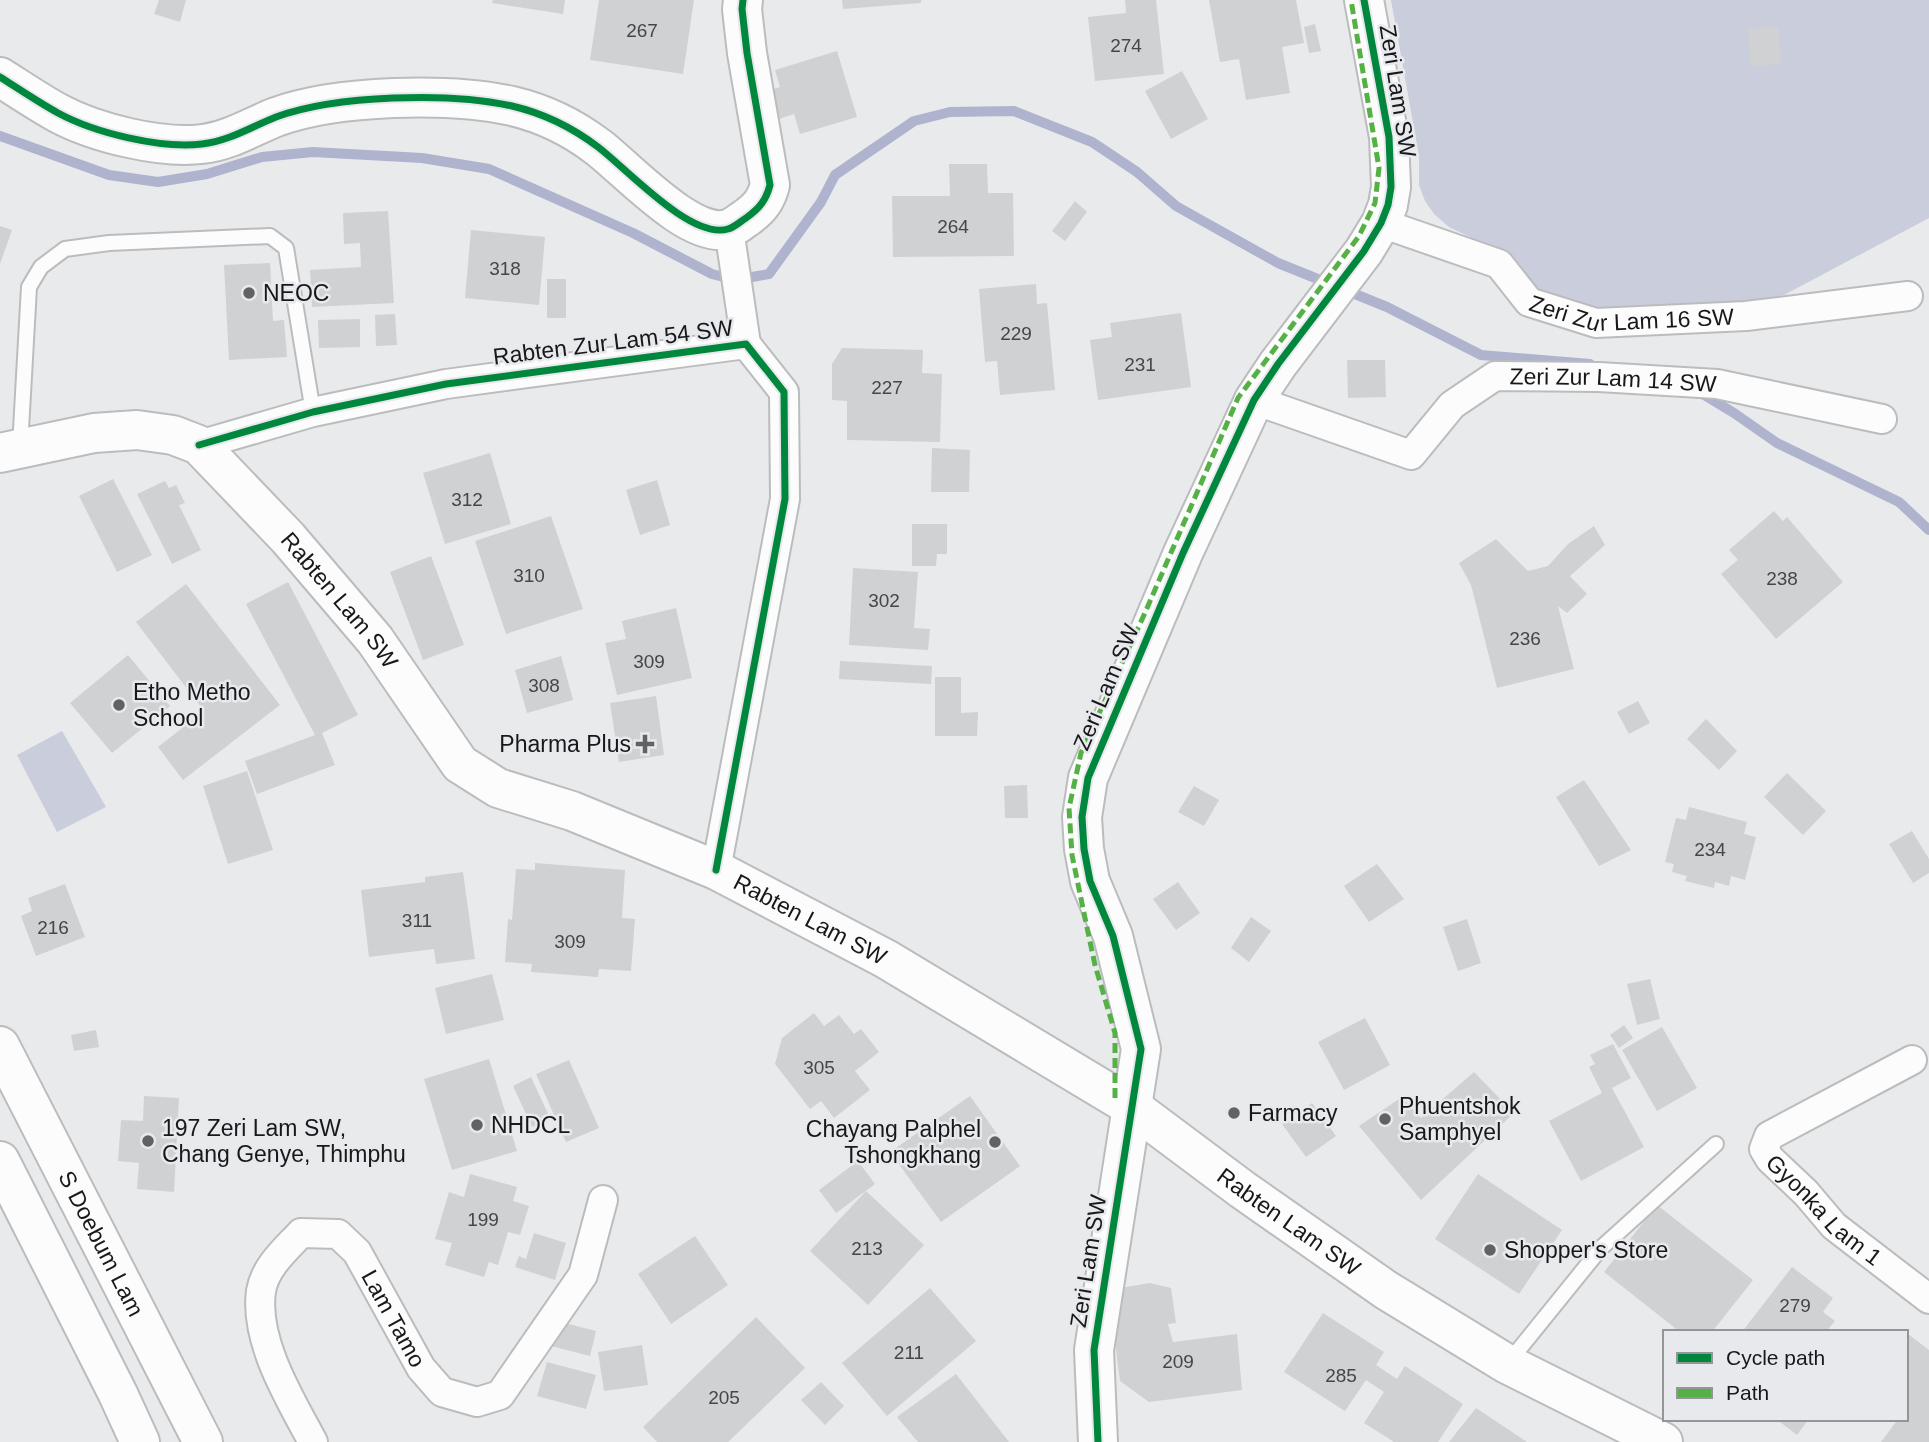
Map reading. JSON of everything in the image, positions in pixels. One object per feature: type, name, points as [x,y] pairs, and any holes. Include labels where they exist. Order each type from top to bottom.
[{"type":"main road","points":[[0,76],[60,114],[100,130],[163,143],[202,144],[239,135],[277,117],[323,105],[370,100],[441,98],[513,106],[556,122],[596,146],[682,218],[699,227],[715,230],[731,246],[766,199],[771,185],[747,53],[743,0]]},
{"type":"main road","name":"Zeri Lam SW","points":[[1098,1442],[1094,1350],[1140,1049],[1113,936],[1090,881],[1082,817],[1088,778],[1183,553],[1254,400],[1364,251],[1381,223],[1391,187],[1391,162],[1389,137],[1364,0]]},
{"type":"main road","name":"Rabten Lam SW","points":[[10,451],[94,433],[137,430],[173,435],[200,445],[288,538],[375,640],[460,764],[498,788],[572,811],[716,870],[886,959],[1132,1107],[1243,1190],[1386,1290],[1507,1364],[1663,1442]]},
{"type":"main road","name":"S Doebum Lam","points":[[0,1046],[203,1442]]},
{"type":"main road","points":[[0,1161],[140,1442]]},
{"type":"street","name":"Zeri Zur Lam 16 SW","points":[[1381,223],[1499,264],[1529,302],[1596,323],[1746,316],[1908,296]]},
{"type":"street","points":[[731,246],[746,344]]},
{"type":"street","name":"Rabten Zur Lam 54 SW","points":[[200,445],[313,412],[446,384],[746,344],[784,392],[785,499],[716,870]]},
{"type":"street","name":"Zeri Zur Lam 14 SW","points":[[1254,400],[1411,455],[1452,405],[1495,376],[1599,377],[1717,384],[1882,419]]},
{"type":"street","name":"Gyonka Lam 1","points":[[1912,1060],[1769,1136],[1764,1149],[1770,1160],[1806,1192],[1834,1226],[1927,1310]]},
{"type":"street","name":"Lam Tamo","points":[[313,1442],[263,1336],[261,1289],[274,1262],[301,1233],[338,1234],[357,1252],[421,1368],[442,1392],[477,1402],[500,1395],[583,1275],[603,1200]]},
{"type":"lane","points":[[10,451],[29,287],[41,267],[65,249],[87,246],[270,236],[286,248],[313,412]]},
{"type":"lane","points":[[1507,1364],[1601,1248],[1716,1144]]},
{"type":"shaded area","points":[[1391,0],[1929,0],[1929,218],[1784,295],[1721,308],[1623,315],[1557,304],[1497,274],[1470,237],[1449,227],[1434,214],[1425,201],[1419,185],[1419,156]]},
{"type":"shaded area","points":[[62,731],[106,807],[57,832],[17,755]]},
{"type":"building","points":[[159,0],[186,0],[180,22],[154,14]]},
{"type":"building","points":[[493,0],[565,0],[563,14],[492,3]]},
{"type":"building","points":[[599,0],[694,0],[683,74],[590,60]]},
{"type":"building","points":[[842,0],[921,0],[921,3],[843,9]]},
{"type":"building","points":[[1125,0],[1156,0],[1164,74],[1095,81],[1088,17],[1126,13]]},
{"type":"building","points":[[1209,0],[1296,0],[1304,43],[1282,47],[1290,93],[1246,100],[1239,59],[1220,62]]},
{"type":"building","points":[[1315,24],[1321,51],[1309,53],[1304,27]]},
{"type":"building","points":[[1778,27],[1781,64],[1751,67],[1748,29]]},
{"type":"building","points":[[837,51],[857,117],[800,134],[794,114],[779,119],[771,90],[780,87],[775,70]]},
{"type":"building","points":[[1182,71],[1208,119],[1171,139],[1145,91]]},
{"type":"building","points":[[949,164],[987,164],[988,193],[1013,193],[1014,256],[893,257],[892,196],[950,196]]},
{"type":"building","points":[[1075,201],[1087,212],[1065,241],[1052,231]]},
{"type":"building","points":[[388,211],[394,303],[312,307],[310,270],[361,267],[360,243],[344,244],[343,213]]},
{"type":"building","points":[[0,226],[12,230],[0,264]]},
{"type":"building","points":[[471,230],[545,237],[539,305],[465,298]]},
{"type":"building","name":"NEOC","points":[[270,263],[273,321],[284,320],[287,357],[229,360],[224,265]]},
{"type":"building","points":[[547,279],[566,279],[566,318],[547,318]]},
{"type":"building","points":[[1036,284],[1037,304],[1047,303],[1055,390],[1000,395],[997,361],[985,362],[979,289]]},
{"type":"building","points":[[1181,313],[1191,387],[1098,400],[1090,340],[1112,337],[1110,323]]},
{"type":"building","points":[[395,314],[397,345],[376,346],[375,315]]},
{"type":"building","points":[[360,319],[360,347],[319,348],[318,320]]},
{"type":"building","points":[[842,348],[923,350],[922,373],[942,374],[940,442],[847,440],[847,401],[832,400],[832,364]]},
{"type":"building","points":[[1347,360],[1385,360],[1386,397],[1348,398]]},
{"type":"building","points":[[932,448],[970,450],[969,492],[931,492]]},
{"type":"building","points":[[490,453],[511,524],[445,544],[423,473]]},
{"type":"building","points":[[113,479],[152,555],[117,572],[79,496]]},
{"type":"building","points":[[657,480],[670,525],[640,535],[626,490]]},
{"type":"building","points":[[165,481],[169,488],[176,485],[185,503],[179,505],[201,550],[172,564],[137,494]]},
{"type":"building","points":[[1774,511],[1783,521],[1787,517],[1843,582],[1776,639],[1721,574],[1738,560],[1729,550]]},
{"type":"building","points":[[551,516],[583,609],[506,634],[475,541]]},
{"type":"building","points":[[912,524],[947,524],[947,554],[937,554],[936,566],[912,566]]},
{"type":"building","points":[[1594,526],[1605,545],[1570,576],[1587,594],[1567,613],[1558,606],[1574,669],[1497,688],[1471,585],[1459,563],[1496,539],[1528,571],[1548,566],[1568,544]]},
{"type":"building","points":[[431,556],[464,645],[423,660],[390,572]]},
{"type":"building","points":[[853,568],[918,572],[914,628],[930,629],[928,650],[849,645]]},
{"type":"building","points":[[288,582],[358,715],[322,733],[335,765],[257,794],[245,761],[315,735],[246,604]]},
{"type":"building","points":[[186,584],[280,705],[183,780],[158,747],[204,711],[136,622]]},
{"type":"building","points":[[676,608],[692,678],[617,695],[605,643],[626,639],[622,621]]},
{"type":"building","points":[[128,655],[170,706],[112,753],[70,703]]},
{"type":"building","points":[[561,656],[573,700],[527,713],[515,670]]},
{"type":"building","points":[[840,661],[932,666],[931,684],[839,679]]},
{"type":"building","points":[[935,677],[961,677],[961,713],[978,712],[977,736],[935,736]]},
{"type":"building","points":[[656,696],[664,755],[619,762],[610,703]]},
{"type":"building","points":[[1638,701],[1650,723],[1629,734],[1617,712]]},
{"type":"building","points":[[1706,719],[1737,751],[1719,770],[1687,739]]},
{"type":"building","points":[[247,771],[273,850],[228,864],[203,786]]},
{"type":"building","points":[[1787,773],[1826,811],[1803,835],[1764,797]]},
{"type":"building","points":[[1584,780],[1631,850],[1599,866],[1556,797]]},
{"type":"building","points":[[1027,785],[1028,818],[1005,818],[1004,786]]},
{"type":"building","points":[[1194,786],[1219,800],[1204,826],[1178,812]]},
{"type":"building","points":[[1689,807],[1747,822],[1744,834],[1756,837],[1745,880],[1731,876],[1729,886],[1715,882],[1714,888],[1685,881],[1687,876],[1672,872],[1674,864],[1665,862],[1676,818],[1686,820]]},
{"type":"building","points":[[1912,831],[1929,859],[1929,873],[1913,883],[1889,844]]},
{"type":"building","points":[[535,863],[625,870],[622,918],[635,919],[631,971],[599,969],[598,977],[531,972],[532,964],[505,962],[516,869],[535,870]]},
{"type":"building","points":[[1377,864],[1404,899],[1369,922],[1344,886]]},
{"type":"building","points":[[463,872],[475,959],[436,964],[434,949],[369,957],[361,890],[425,882],[425,877]]},
{"type":"building","points":[[1178,882],[1200,913],[1176,930],[1153,899]]},
{"type":"building","points":[[65,884],[85,937],[36,956],[21,916],[32,911],[28,898]]},
{"type":"building","points":[[1251,917],[1271,931],[1249,962],[1231,948]]},
{"type":"building","points":[[1467,919],[1481,963],[1458,971],[1443,927]]},
{"type":"building","points":[[492,974],[504,1020],[446,1034],[435,988]]},
{"type":"building","points":[[1650,979],[1660,1019],[1637,1025],[1627,984]]},
{"type":"building","points":[[814,1013],[824,1026],[839,1015],[854,1034],[861,1029],[879,1052],[855,1071],[870,1090],[834,1118],[821,1101],[810,1109],[775,1064],[782,1038]]},
{"type":"building","points":[[1365,1018],[1390,1065],[1344,1090],[1318,1042]]},
{"type":"building","points":[[1624,1025],[1633,1038],[1619,1048],[1610,1035]]},
{"type":"building","points":[[1662,1027],[1697,1088],[1657,1111],[1622,1050]]},
{"type":"building","points":[[96,1030],[99,1047],[74,1051],[71,1035]]},
{"type":"building","points":[[1613,1044],[1631,1078],[1612,1088],[1644,1147],[1581,1181],[1549,1121],[1602,1093],[1589,1067],[1595,1064],[1590,1055]]},
{"type":"building","points":[[489,1059],[517,1151],[452,1170],[424,1079]]},
{"type":"building","points":[[569,1060],[599,1128],[566,1142],[536,1074]]},
{"type":"building","points":[[1474,1072],[1514,1113],[1421,1200],[1359,1126],[1402,1097],[1421,1118]]},
{"type":"building","points":[[531,1077],[550,1118],[532,1127],[513,1086]]},
{"type":"building","name":"197 Zeri Lam SW, Chang Genye, Thimphu","points":[[144,1096],[179,1098],[174,1192],[137,1189],[139,1163],[118,1161],[121,1120],[143,1121]]},
{"type":"building","points":[[970,1096],[1020,1166],[941,1222],[890,1152]]},
{"type":"building","points":[[1312,1103],[1336,1136],[1306,1157],[1282,1124]]},
{"type":"building","points":[[858,1161],[875,1184],[836,1213],[819,1190]]},
{"type":"building","points":[[470,1174],[517,1187],[513,1201],[529,1206],[520,1235],[508,1232],[498,1265],[489,1262],[484,1277],[445,1265],[452,1243],[435,1239],[449,1192],[464,1197]]},
{"type":"building","points":[[1478,1174],[1562,1230],[1519,1294],[1435,1239]]},
{"type":"building","points":[[866,1191],[924,1245],[868,1305],[810,1251]]},
{"type":"building","points":[[1657,1205],[1753,1280],[1714,1330],[1677,1330],[1604,1272]]},
{"type":"building","points":[[534,1233],[566,1243],[555,1280],[515,1267],[519,1256],[526,1259]]},
{"type":"building","points":[[695,1236],[728,1285],[671,1324],[638,1274]]},
{"type":"building","points":[[1792,1267],[1833,1298],[1823,1312],[1835,1321],[1828,1330],[1744,1330]]},
{"type":"building","points":[[1150,1283],[1171,1288],[1176,1323],[1168,1324],[1173,1342],[1237,1334],[1242,1390],[1149,1402],[1120,1381],[1109,1296],[1120,1288]]},
{"type":"building","points":[[930,1288],[976,1341],[887,1416],[842,1363]]},
{"type":"building","points":[[1323,1313],[1384,1352],[1376,1365],[1397,1379],[1405,1366],[1463,1404],[1438,1442],[1394,1442],[1364,1423],[1384,1392],[1366,1380],[1345,1411],[1284,1372]]},
{"type":"building","points":[[756,1317],[805,1368],[728,1442],[657,1442],[643,1427]]},
{"type":"building","points":[[553,1320],[596,1331],[590,1356],[547,1345]]},
{"type":"building","points":[[1908,1334],[1929,1350],[1929,1442],[1881,1442],[1897,1421],[1908,1421]]},
{"type":"building","points":[[642,1345],[648,1385],[604,1391],[598,1352]]},
{"type":"building","points":[[547,1362],[596,1375],[586,1409],[537,1396]]},
{"type":"building","points":[[956,1374],[1009,1442],[918,1442],[897,1417]]},
{"type":"building","points":[[821,1382],[844,1406],[825,1425],[801,1400]]},
{"type":"building","points":[[1476,1408],[1527,1442],[1449,1442]]},
{"type":"building","points":[[1779,1421],[1808,1421],[1797,1435]]},
{"type":"waterway","points":[[0,136],[109,175],[158,182],[207,174],[262,157],[313,152],[422,158],[489,169],[633,233],[712,274],[735,280],[769,274],[821,202],[835,175],[914,121],[950,112],[1014,111],[1092,142],[1137,172],[1176,206],[1278,263],[1330,284]]},
{"type":"waterway","points":[[1345,290],[1387,307],[1481,355],[1590,364]]},
{"type":"waterway","points":[[1696,390],[1777,443],[1899,502],[1929,530]]},
{"type":"marked path","points":[[1115,1098],[1115,1033],[1095,965],[1072,855],[1069,808],[1081,753],[1238,398],[1359,236],[1375,203],[1379,168],[1351,0]]},
{"type":"cycle path","points":[[0,77],[51,109],[90,127],[128,138],[167,144],[212,142],[231,137],[276,117],[329,104],[361,100],[457,99],[512,106],[557,122],[598,147],[678,214],[713,230],[728,229],[759,207],[770,185],[747,53],[743,0]]},
{"type":"cycle path","points":[[1098,1442],[1094,1350],[1141,1049],[1113,936],[1090,881],[1082,817],[1088,778],[1183,553],[1254,400],[1364,251],[1381,223],[1388,205],[1391,187],[1389,137],[1364,0]]},
{"type":"cycle path","points":[[199,445],[313,412],[446,384],[746,344],[784,392],[785,499],[716,870]]},
{"type":"place","name":"NEOC","points":[[249,293]]},
{"type":"place","name":"Etho Metho School","points":[[119,705]]},
{"type":"place","name":"Pharma Plus","points":[[645,744]]},
{"type":"place","name":"Farmacy","points":[[1234,1113]]},
{"type":"place","name":"Phuentshok Samphyel","points":[[1385,1119]]},
{"type":"place","name":"NHDCL","points":[[477,1125]]},
{"type":"place","name":"197 Zeri Lam SW, Chang Genye, Thimphu","points":[[148,1141]]},
{"type":"place","name":"Chayang Palphel Tshongkhang","points":[[995,1142]]},
{"type":"place","name":"Shopper's Store","points":[[1490,1250]]}]
